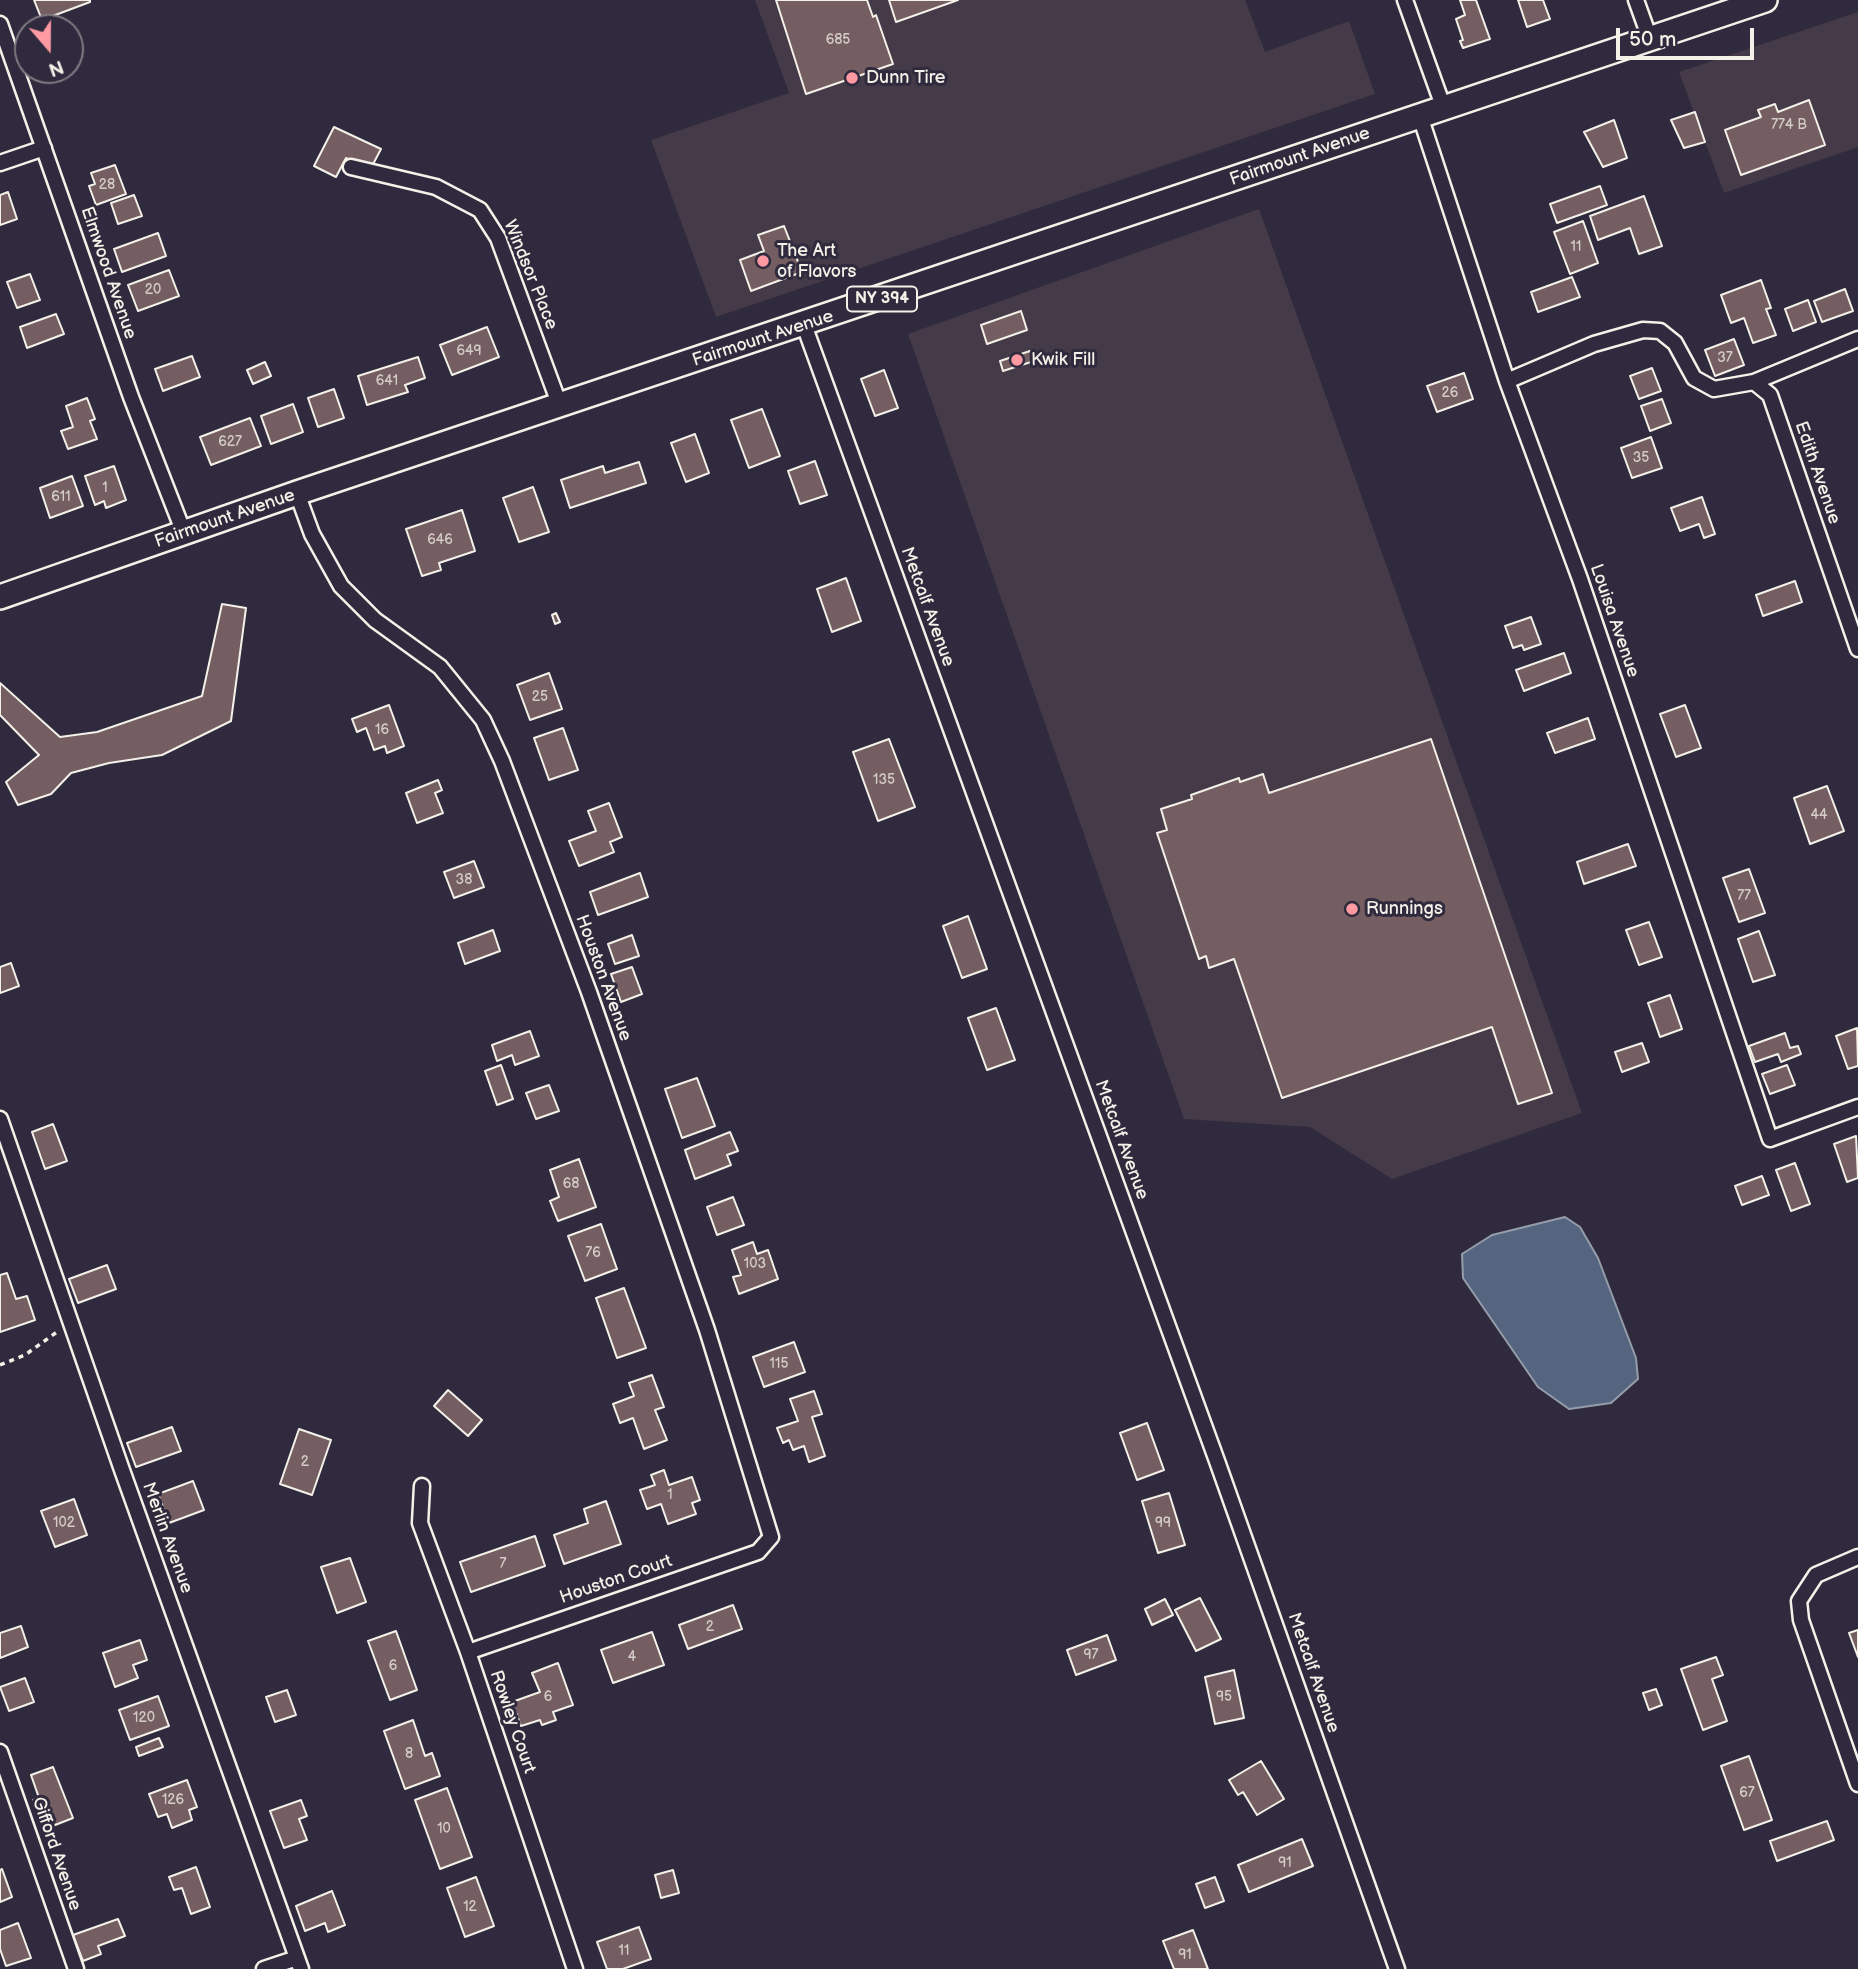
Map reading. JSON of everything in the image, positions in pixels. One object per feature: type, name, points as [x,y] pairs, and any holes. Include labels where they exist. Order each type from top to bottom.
[{"type":"main road","name":"Fairmount Avenue","points":[[0,597],[297,493],[804,325],[1443,106],[1765,0]]},
{"type":"street","points":[[1405,0],[1443,106]]},
{"type":"street","points":[[1636,0],[1650,39]]},
{"type":"street","name":"Elmwood Avenue","points":[[0,24],[131,397],[184,533]]},
{"type":"street","name":"Louisa Avenue","points":[[1420,116],[1507,381],[1580,579],[1770,1139],[1858,1107]]},
{"type":"street","points":[[0,163],[44,148]]},
{"type":"street","name":"Windsor Place","points":[[351,167],[436,187],[480,210],[498,239],[560,406]]},
{"type":"street","name":"Metcalf Avenue","points":[[804,325],[1208,1436],[1397,1969]]},
{"type":"street","points":[[1507,381],[1594,344],[1643,330],[1660,331],[1675,343],[1693,378],[1714,389],[1760,386],[1858,339]]},
{"type":"street","name":"Edith Avenue","points":[[1760,386],[1858,649]]},
{"type":"street","name":"Houston Avenue","points":[[297,493],[312,534],[341,586],[375,620],[440,667],[483,720],[589,992],[707,1330],[771,1537]]},
{"type":"street","name":"Merlin Avenue","points":[[0,1119],[299,1963]]},
{"type":"street","name":"Rowley Court","points":[[422,1486],[420,1522],[468,1652],[575,1969]]},
{"type":"street","name":"Houston Court","points":[[468,1652],[758,1552],[771,1537]]},
{"type":"street","points":[[1858,1557],[1816,1575],[1799,1601],[1801,1620],[1858,1784]]},
{"type":"street","name":"Gifford Avenue","points":[[0,1752],[76,1969]]},
{"type":"street","points":[[264,1969],[299,1963]]},
{"type":"path","points":[[0,1365],[24,1355],[71,1323]]},
{"type":"shaded area","points":[[755,0],[1245,0],[1265,52],[1349,21],[1375,94],[716,317],[651,140],[789,93]]},
{"type":"shaded area","points":[[1858,12],[1858,147],[1724,193],[1679,72]]},
{"type":"shaded area","points":[[1259,209],[1582,1113],[1392,1179],[1310,1127],[1184,1119],[908,334]]},
{"type":"water","points":[[1565,1217],[1580,1227],[1598,1258],[1636,1358],[1638,1379],[1611,1403],[1569,1409],[1538,1387],[1463,1278],[1462,1254],[1492,1235]]},
{"type":"building","points":[[34,0],[90,0],[58,14],[40,14]]},
{"type":"building","points":[[776,0],[867,0],[873,17],[876,15],[893,64],[806,94]]},
{"type":"building","points":[[889,0],[958,0],[896,22]]},
{"type":"building","points":[[1460,0],[1476,0],[1490,39],[1463,48],[1456,19],[1465,15]]},
{"type":"building","points":[[1518,0],[1543,0],[1550,19],[1527,27]]},
{"type":"building","points":[[1809,100],[1825,145],[1741,175],[1725,130],[1761,117],[1758,110],[1775,104],[1778,112]]},
{"type":"building","points":[[1695,112],[1705,142],[1684,148],[1671,120]]},
{"type":"building","points":[[1614,120],[1627,158],[1603,167],[1584,132]]},
{"type":"building","points":[[334,127],[381,149],[370,170],[346,158],[336,177],[314,166]]},
{"type":"building","points":[[115,165],[126,194],[96,205],[89,186],[95,184],[91,173]]},
{"type":"building","points":[[1600,186],[1607,205],[1557,223],[1550,204]]},
{"type":"building","points":[[8,192],[17,219],[0,225],[0,195]]},
{"type":"building","points":[[134,195],[142,216],[118,224],[111,203]]},
{"type":"building","points":[[1644,196],[1662,246],[1639,254],[1630,228],[1598,240],[1590,216]]},
{"type":"building","points":[[1583,221],[1598,263],[1570,274],[1554,232]]},
{"type":"building","points":[[784,226],[802,272],[751,291],[740,260],[764,251],[758,235]]},
{"type":"building","points":[[158,233],[166,256],[122,272],[114,249]]},
{"type":"building","points":[[169,270],[179,296],[138,311],[128,285]]},
{"type":"building","points":[[30,274],[40,300],[17,308],[7,282]]},
{"type":"building","points":[[1572,277],[1580,297],[1538,312],[1531,292]]},
{"type":"building","points":[[1761,280],[1771,308],[1766,309],[1776,335],[1753,343],[1744,318],[1731,323],[1721,295]]},
{"type":"building","points":[[1845,289],[1853,311],[1822,322],[1814,301]]},
{"type":"building","points":[[1808,300],[1816,322],[1793,331],[1785,309]]},
{"type":"building","points":[[1021,311],[1027,330],[987,344],[981,325]]},
{"type":"building","points":[[56,314],[64,334],[27,348],[20,327]]},
{"type":"building","points":[[487,327],[499,357],[452,375],[440,345]]},
{"type":"building","points":[[1734,339],[1744,365],[1715,376],[1705,350]]},
{"type":"building","points":[[1030,351],[1034,361],[1003,371],[1000,361]]},
{"type":"building","points":[[192,356],[200,377],[163,391],[155,369]]},
{"type":"building","points":[[418,357],[425,378],[405,385],[408,392],[367,405],[358,376]]},
{"type":"building","points":[[265,362],[271,376],[253,384],[247,370]]},
{"type":"building","points":[[1652,368],[1661,391],[1639,399],[1630,376]]},
{"type":"building","points":[[884,370],[898,408],[875,416],[861,379]]},
{"type":"building","points":[[1464,373],[1473,399],[1437,412],[1427,386]]},
{"type":"building","points":[[334,389],[344,418],[318,427],[308,398]]},
{"type":"building","points":[[87,398],[95,419],[90,421],[97,439],[68,449],[61,431],[73,427],[66,406]]},
{"type":"building","points":[[1662,399],[1671,423],[1650,431],[1641,406]]},
{"type":"building","points":[[293,404],[303,432],[271,444],[261,416]]},
{"type":"building","points":[[762,409],[780,456],[749,468],[731,420]]},
{"type":"building","points":[[250,418],[261,446],[211,465],[200,437]]},
{"type":"building","points":[[695,434],[709,473],[686,482],[671,443]]},
{"type":"building","points":[[1651,437],[1662,468],[1632,478],[1621,448]]},
{"type":"building","points":[[815,461],[827,495],[800,504],[788,471]]},
{"type":"building","points":[[639,462],[646,483],[570,508],[561,480],[603,466],[605,473]]},
{"type":"building","points":[[114,466],[126,500],[106,508],[104,501],[95,505],[85,476]]},
{"type":"building","points":[[72,476],[83,506],[50,518],[40,488]]},
{"type":"building","points":[[533,487],[549,532],[519,542],[503,498]]},
{"type":"building","points":[[1702,497],[1715,534],[1704,538],[1699,524],[1680,531],[1671,508]]},
{"type":"building","points":[[462,510],[475,551],[439,563],[441,570],[422,576],[406,529]]},
{"type":"building","points":[[846,578],[861,621],[832,632],[817,589]]},
{"type":"building","points":[[1795,581],[1802,602],[1763,616],[1756,595]]},
{"type":"building","points":[[222,604],[246,608],[231,721],[162,755],[109,763],[71,773],[51,794],[18,805],[6,782],[39,755],[0,715],[0,683],[60,737],[97,732],[202,696]]},
{"type":"building","points":[[556,613],[560,622],[555,624],[552,615]]},
{"type":"building","points":[[1531,617],[1541,644],[1524,650],[1522,645],[1513,648],[1505,626]]},
{"type":"building","points":[[1564,653],[1571,673],[1524,691],[1516,670]]},
{"type":"building","points":[[549,673],[562,709],[530,720],[517,685]]},
{"type":"building","points":[[389,705],[404,746],[387,753],[385,746],[374,750],[366,728],[357,732],[352,719]]},
{"type":"building","points":[[1685,705],[1701,748],[1676,757],[1660,714]]},
{"type":"building","points":[[1588,718],[1595,739],[1555,753],[1547,733]]},
{"type":"building","points":[[563,728],[578,770],[549,780],[534,738]]},
{"type":"building","points":[[889,739],[915,807],[878,821],[853,752]]},
{"type":"building","points":[[1431,739],[1552,1093],[1518,1104],[1492,1027],[1282,1098],[1234,959],[1209,968],[1206,956],[1199,959],[1157,833],[1167,830],[1161,809],[1192,799],[1191,795],[1239,778],[1240,782],[1263,774],[1269,793]]},
{"type":"building","points":[[438,780],[442,790],[435,793],[443,813],[417,823],[406,793]]},
{"type":"building","points":[[1827,786],[1844,831],[1810,844],[1794,798]]},
{"type":"building","points":[[609,803],[622,837],[610,842],[614,852],[579,866],[569,841],[596,831],[588,811]]},
{"type":"building","points":[[1628,844],[1636,866],[1584,884],[1577,862]]},
{"type":"building","points":[[474,861],[484,887],[454,898],[444,872]]},
{"type":"building","points":[[1749,869],[1765,913],[1739,922],[1723,878]]},
{"type":"building","points":[[640,873],[648,897],[598,915],[590,892]]},
{"type":"building","points":[[968,916],[987,969],[962,978],[943,926]]},
{"type":"building","points":[[1649,922],[1662,957],[1639,965],[1626,930]]},
{"type":"building","points":[[493,930],[500,951],[465,964],[458,943]]},
{"type":"building","points":[[1759,931],[1775,975],[1753,982],[1738,939]]},
{"type":"building","points":[[632,935],[639,956],[615,964],[608,944]]},
{"type":"building","points":[[11,963],[19,986],[0,993],[0,967]]},
{"type":"building","points":[[632,967],[642,994],[621,1002],[611,974]]},
{"type":"building","points":[[1670,995],[1682,1029],[1660,1037],[1648,1003]]},
{"type":"building","points":[[996,1008],[1015,1060],[987,1070],[968,1018]]},
{"type":"building","points":[[1857,1028],[1858,1066],[1848,1069],[1836,1036]]},
{"type":"building","points":[[530,1031],[539,1056],[515,1065],[512,1055],[497,1061],[492,1045]]},
{"type":"building","points":[[1785,1033],[1790,1048],[1798,1046],[1801,1054],[1781,1062],[1778,1054],[1755,1062],[1749,1046]]},
{"type":"building","points":[[1642,1043],[1649,1062],[1622,1072],[1615,1052]]},
{"type":"building","points":[[501,1065],[513,1099],[497,1105],[485,1071]]},
{"type":"building","points":[[1787,1065],[1795,1085],[1770,1094],[1762,1074]]},
{"type":"building","points":[[697,1078],[715,1126],[682,1138],[665,1089]]},
{"type":"building","points":[[549,1085],[559,1111],[536,1119],[526,1093]]},
{"type":"building","points":[[53,1124],[67,1161],[45,1169],[32,1132]]},
{"type":"building","points":[[730,1132],[738,1151],[727,1155],[731,1165],[695,1179],[685,1150]]},
{"type":"building","points":[[1856,1136],[1858,1178],[1847,1182],[1834,1144]]},
{"type":"building","points":[[579,1159],[596,1207],[558,1221],[550,1201],[559,1197],[550,1170]]},
{"type":"building","points":[[1795,1163],[1810,1204],[1791,1211],[1776,1170]]},
{"type":"building","points":[[1762,1176],[1769,1195],[1742,1205],[1735,1186]]},
{"type":"building","points":[[733,1197],[744,1225],[717,1235],[707,1207]]},
{"type":"building","points":[[601,1224],[617,1269],[585,1281],[568,1236]]},
{"type":"building","points":[[753,1242],[757,1254],[768,1250],[778,1279],[739,1294],[733,1277],[741,1275],[732,1250]]},
{"type":"building","points":[[107,1265],[116,1289],[78,1303],[69,1279]]},
{"type":"building","points":[[7,1273],[16,1299],[27,1296],[35,1320],[0,1332],[0,1275]]},
{"type":"building","points":[[624,1288],[646,1348],[617,1358],[596,1298]]},
{"type":"building","points":[[794,1342],[805,1372],[764,1387],[753,1357]]},
{"type":"building","points":[[652,1375],[664,1407],[655,1410],[667,1440],[644,1449],[633,1418],[620,1423],[613,1404],[634,1396],[629,1383]]},
{"type":"building","points":[[448,1390],[482,1420],[468,1436],[434,1406]]},
{"type":"building","points":[[814,1391],[822,1414],[812,1417],[825,1456],[809,1462],[804,1446],[793,1450],[789,1440],[783,1443],[777,1428],[798,1421],[790,1399]]},
{"type":"building","points":[[1147,1423],[1164,1470],[1137,1480],[1120,1433]]},
{"type":"building","points":[[172,1427],[181,1451],[136,1467],[127,1443]]},
{"type":"building","points":[[299,1429],[331,1440],[312,1495],[280,1484]]},
{"type":"building","points":[[664,1470],[669,1485],[692,1477],[700,1500],[692,1503],[696,1514],[668,1524],[661,1504],[647,1509],[640,1490],[655,1485],[651,1475]]},
{"type":"building","points":[[193,1481],[204,1510],[169,1523],[158,1494]]},
{"type":"building","points":[[1169,1493],[1185,1545],[1158,1553],[1142,1501]]},
{"type":"building","points":[[74,1499],[87,1535],[55,1547],[41,1511]]},
{"type":"building","points":[[606,1501],[621,1544],[564,1564],[554,1535],[588,1523],[584,1509]]},
{"type":"building","points":[[535,1536],[545,1566],[471,1592],[460,1562]]},
{"type":"building","points":[[350,1558],[366,1602],[337,1613],[321,1567]]},
{"type":"building","points":[[1200,1598],[1221,1639],[1196,1651],[1175,1610]]},
{"type":"building","points":[[1165,1599],[1173,1615],[1152,1625],[1145,1609]]},
{"type":"building","points":[[733,1605],[742,1629],[688,1649],[679,1625]]},
{"type":"building","points":[[21,1626],[28,1647],[0,1658],[0,1633]]},
{"type":"building","points":[[1858,1630],[1858,1657],[1849,1633]]},
{"type":"building","points":[[396,1631],[417,1690],[390,1700],[368,1641]]},
{"type":"building","points":[[652,1632],[664,1665],[613,1683],[601,1650]]},
{"type":"building","points":[[1107,1635],[1116,1660],[1076,1675],[1067,1650]]},
{"type":"building","points":[[140,1640],[147,1660],[133,1665],[138,1678],[115,1687],[103,1653]]},
{"type":"building","points":[[1716,1657],[1723,1675],[1712,1679],[1727,1721],[1703,1730],[1681,1669]]},
{"type":"building","points":[[558,1663],[573,1705],[553,1712],[556,1720],[542,1725],[540,1720],[521,1726],[512,1702],[540,1692],[532,1673]]},
{"type":"building","points":[[1234,1670],[1244,1718],[1215,1724],[1205,1677]]},
{"type":"building","points":[[25,1678],[34,1702],[9,1711],[0,1687]]},
{"type":"building","points":[[1656,1689],[1662,1705],[1649,1710],[1643,1693]]},
{"type":"building","points":[[287,1690],[296,1715],[275,1722],[266,1697]]},
{"type":"building","points":[[158,1696],[169,1726],[130,1740],[119,1710]]},
{"type":"building","points":[[413,1720],[425,1756],[432,1753],[440,1776],[405,1789],[384,1731]]},
{"type":"building","points":[[159,1738],[163,1747],[139,1756],[136,1747]]},
{"type":"building","points":[[1749,1756],[1772,1820],[1744,1830],[1721,1766]]},
{"type":"building","points":[[1261,1761],[1284,1799],[1257,1815],[1243,1792],[1238,1795],[1229,1780]]},
{"type":"building","points":[[53,1767],[73,1818],[50,1827],[46,1817],[41,1819],[33,1800],[39,1798],[31,1775]]},
{"type":"building","points":[[187,1780],[197,1807],[189,1810],[192,1820],[172,1828],[167,1814],[158,1817],[149,1794]]},
{"type":"building","points":[[447,1788],[472,1857],[440,1869],[415,1800]]},
{"type":"building","points":[[301,1800],[307,1816],[299,1819],[307,1840],[284,1848],[270,1811]]},
{"type":"building","points":[[1827,1821],[1834,1840],[1777,1861],[1770,1841]]},
{"type":"building","points":[[1302,1839],[1313,1866],[1249,1892],[1238,1865]]},
{"type":"building","points":[[196,1867],[210,1907],[191,1914],[182,1888],[174,1890],[169,1877]]},
{"type":"building","points":[[2,1869],[12,1897],[0,1902],[0,1870]]},
{"type":"building","points":[[673,1870],[679,1893],[661,1898],[655,1875]]},
{"type":"building","points":[[476,1877],[494,1926],[465,1937],[447,1888]]},
{"type":"building","points":[[1215,1877],[1224,1901],[1205,1908],[1196,1884]]},
{"type":"building","points":[[332,1891],[345,1925],[328,1932],[325,1923],[305,1931],[296,1906]]},
{"type":"building","points":[[118,1919],[125,1936],[98,1946],[101,1954],[83,1961],[73,1935]]},
{"type":"building","points":[[18,1923],[31,1958],[6,1966],[0,1949],[0,1930]]},
{"type":"building","points":[[639,1927],[651,1959],[623,1969],[607,1969],[597,1942]]},
{"type":"building","points":[[1193,1930],[1208,1969],[1174,1969],[1163,1941]]},
{"type":"place","name":"Dunn Tire","points":[[852,78]]},
{"type":"place","name":"The Art of Flavors","points":[[763,261]]},
{"type":"place","name":"Kwik Fill","points":[[1017,360]]},
{"type":"place","name":"Runnings","points":[[1352,909]]}]
